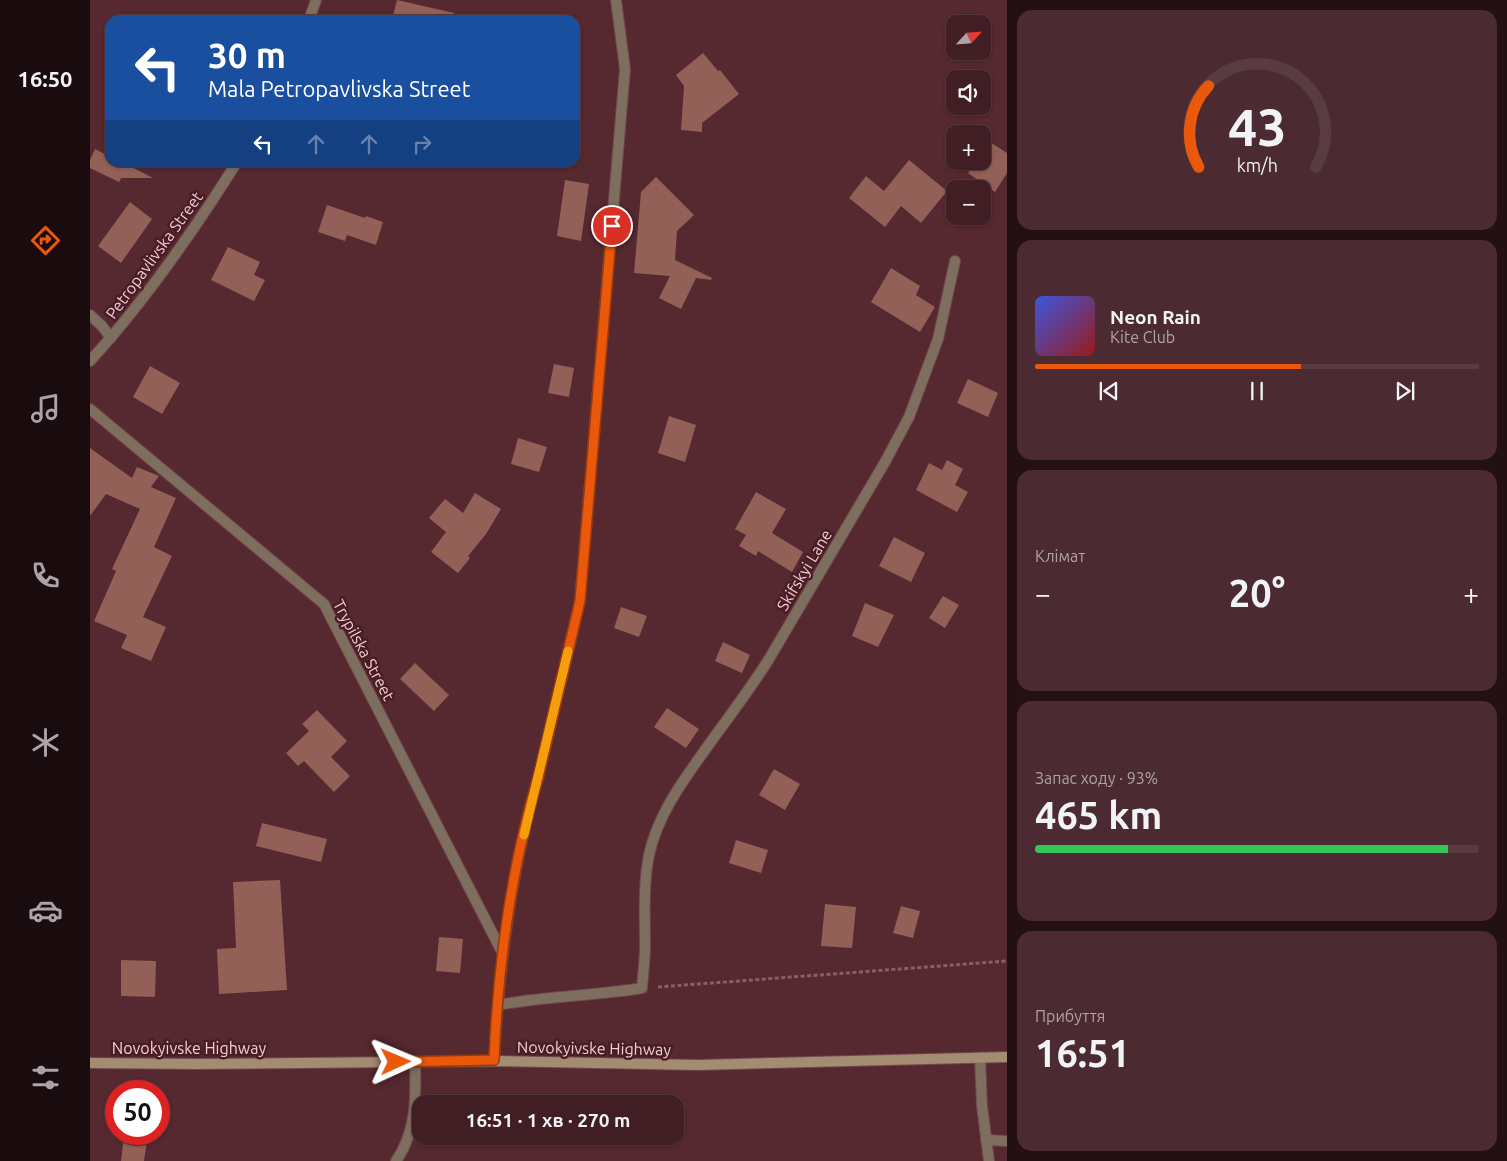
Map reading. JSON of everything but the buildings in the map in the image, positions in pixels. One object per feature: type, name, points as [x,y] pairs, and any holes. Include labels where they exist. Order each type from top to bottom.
[{"type":"main road","name":"Novokyivske Highway","points":[[90,1063],[197,1064],[494,1060],[707,1065],[1007,1057]]},
{"type":"street","points":[[311,15],[316,0]]},
{"type":"street","points":[[494,1060],[503,954],[513,889],[530,805],[580,601],[625,68],[616,0]]},
{"type":"street","name":"Petropavlivska Street","points":[[90,361],[111,338],[175,256],[234,167]]},
{"type":"street","name":"Skifskyi Lane","points":[[642,988],[645,950],[646,877],[649,854],[658,827],[669,802],[683,780],[749,692],[769,660],[900,435],[919,392],[938,339],[955,261]]},
{"type":"street","points":[[90,316],[102,326],[111,338]]},
{"type":"street","name":"Trypilska Street","points":[[90,409],[324,604],[503,954]]},
{"type":"street","points":[[498,1005],[532,998],[589,996],[642,988]]},
{"type":"street","points":[[980,1058],[989,1161]]},
{"type":"street","points":[[396,1161],[412,1126],[416,1094],[415,1061]]},
{"type":"street","points":[[986,1140],[1007,1141]]},
{"type":"path","points":[[642,988],[1007,961]]},
{"type":"slow traffic","points":[[524,835],[568,651]]},
{"type":"route","points":[[396,1062],[494,1060],[507,921],[530,805],[580,601],[612,226]]}]
